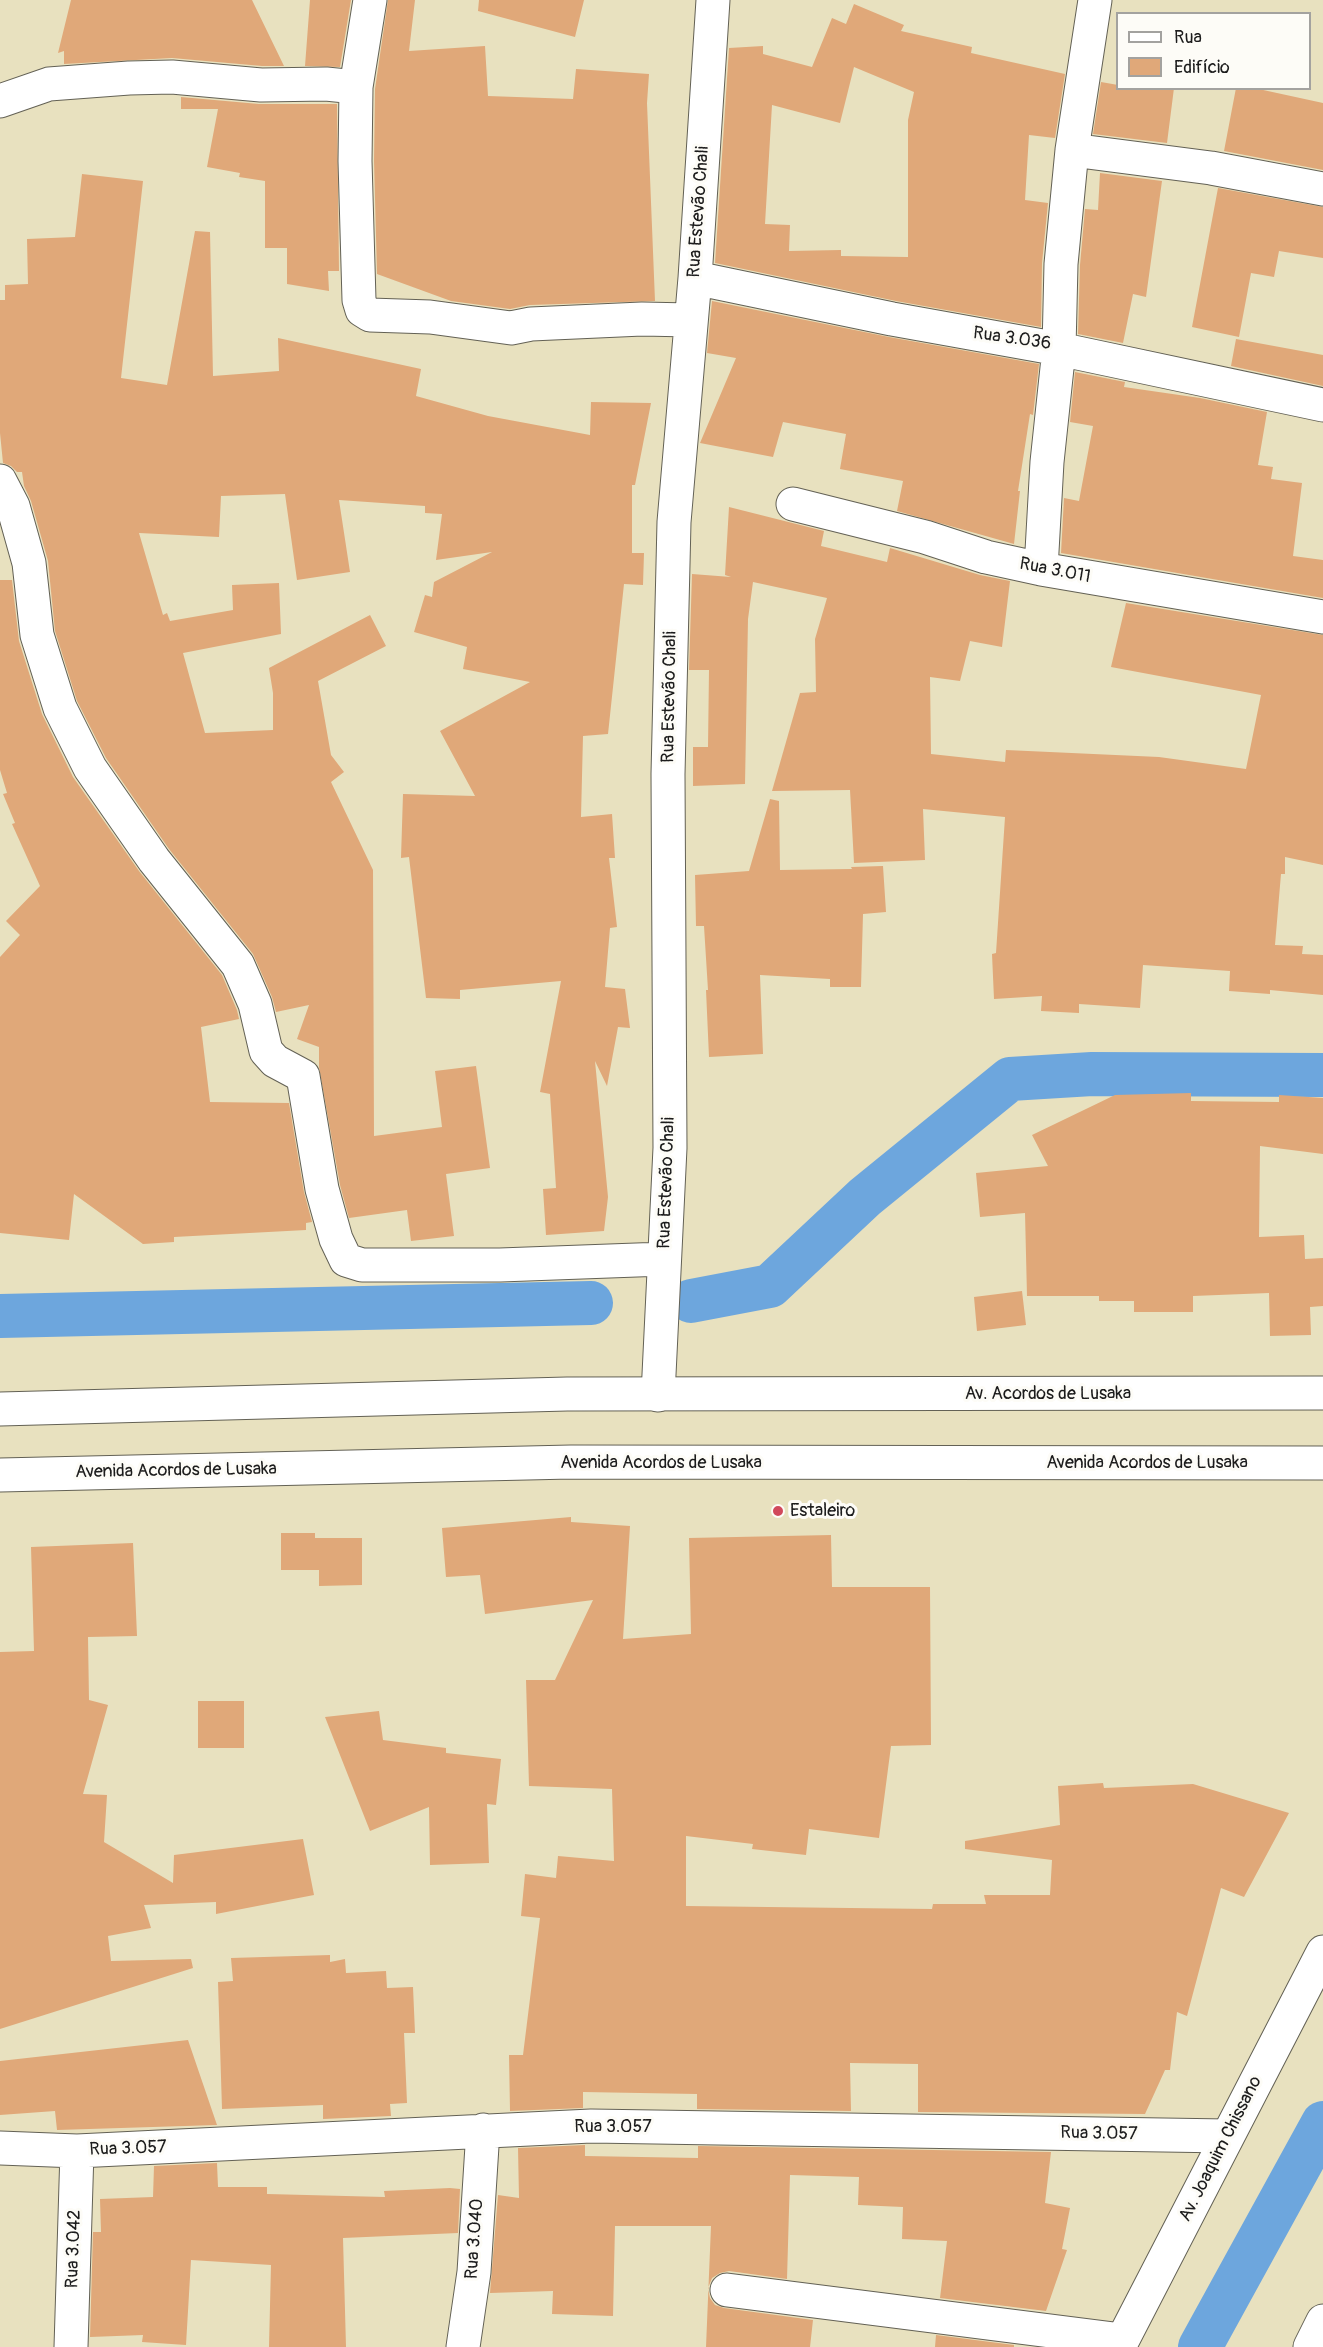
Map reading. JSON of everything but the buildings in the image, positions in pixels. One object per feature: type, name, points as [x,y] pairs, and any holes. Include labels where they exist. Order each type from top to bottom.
[{"type":"street","points":[[370,0],[356,87],[355,161],[359,300],[362,310],[370,315],[430,317],[511,328],[531,324],[690,320]]},
{"type":"street","name":"Rua Estevão Chali","points":[[658,1395],[670,1148],[668,774],[674,522],[695,278],[713,0]]},
{"type":"street","name":"Rua 3.036","points":[[695,278],[892,320],[1059,348],[1061,264],[1072,150],[1095,0]]},
{"type":"street","points":[[0,101],[49,84],[129,78],[172,77],[261,85],[326,84],[356,87]]},
{"type":"street","points":[[1072,150],[1211,168],[1323,189]]},
{"type":"street","points":[[1041,569],[1047,462],[1059,348],[1323,405]]},
{"type":"street","points":[[0,482],[13,506],[30,563],[37,635],[60,708],[90,768],[154,860],[238,965],[255,1004],[266,1051],[274,1061],[303,1076],[322,1189],[336,1239],[346,1260],[362,1265],[500,1265],[664,1259]]},
{"type":"street","name":"Rua 3.011","points":[[793,504],[925,537],[986,557],[1041,569],[1323,617]]},
{"type":"street","name":"Av. Acordos de Lusaka","points":[[658,1395],[1323,1393]]},
{"type":"street","points":[[0,1409],[567,1394],[658,1395]]},
{"type":"street","name":"Avenida Acordos de Lusaka","points":[[0,1474],[571,1462],[1323,1463]]},
{"type":"street","name":"Av. Joaquim Chissano","points":[[1121,2344],[1323,1952]]},
{"type":"street","name":"Rua 3.057","points":[[0,2148],[77,2151],[591,2126],[1227,2136]]},
{"type":"street","name":"Rua 3.040","points":[[463,2347],[474,2272],[483,2130]]},
{"type":"street","name":"Rua 3.042","points":[[71,2347],[77,2151]]},
{"type":"street","points":[[727,2290],[1121,2344]]},
{"type":"street","points":[[1310,2347],[1323,2321]]},
{"type":"waterway","points":[[691,1301],[770,1286],[865,1197],[1010,1079],[1092,1074],[1323,1075]]},
{"type":"waterway","points":[[0,1316],[591,1303]]},
{"type":"waterway","points":[[1200,2347],[1323,2123]]},
{"type":"place","name":"Estaleiro","points":[[778,1511]]}]
